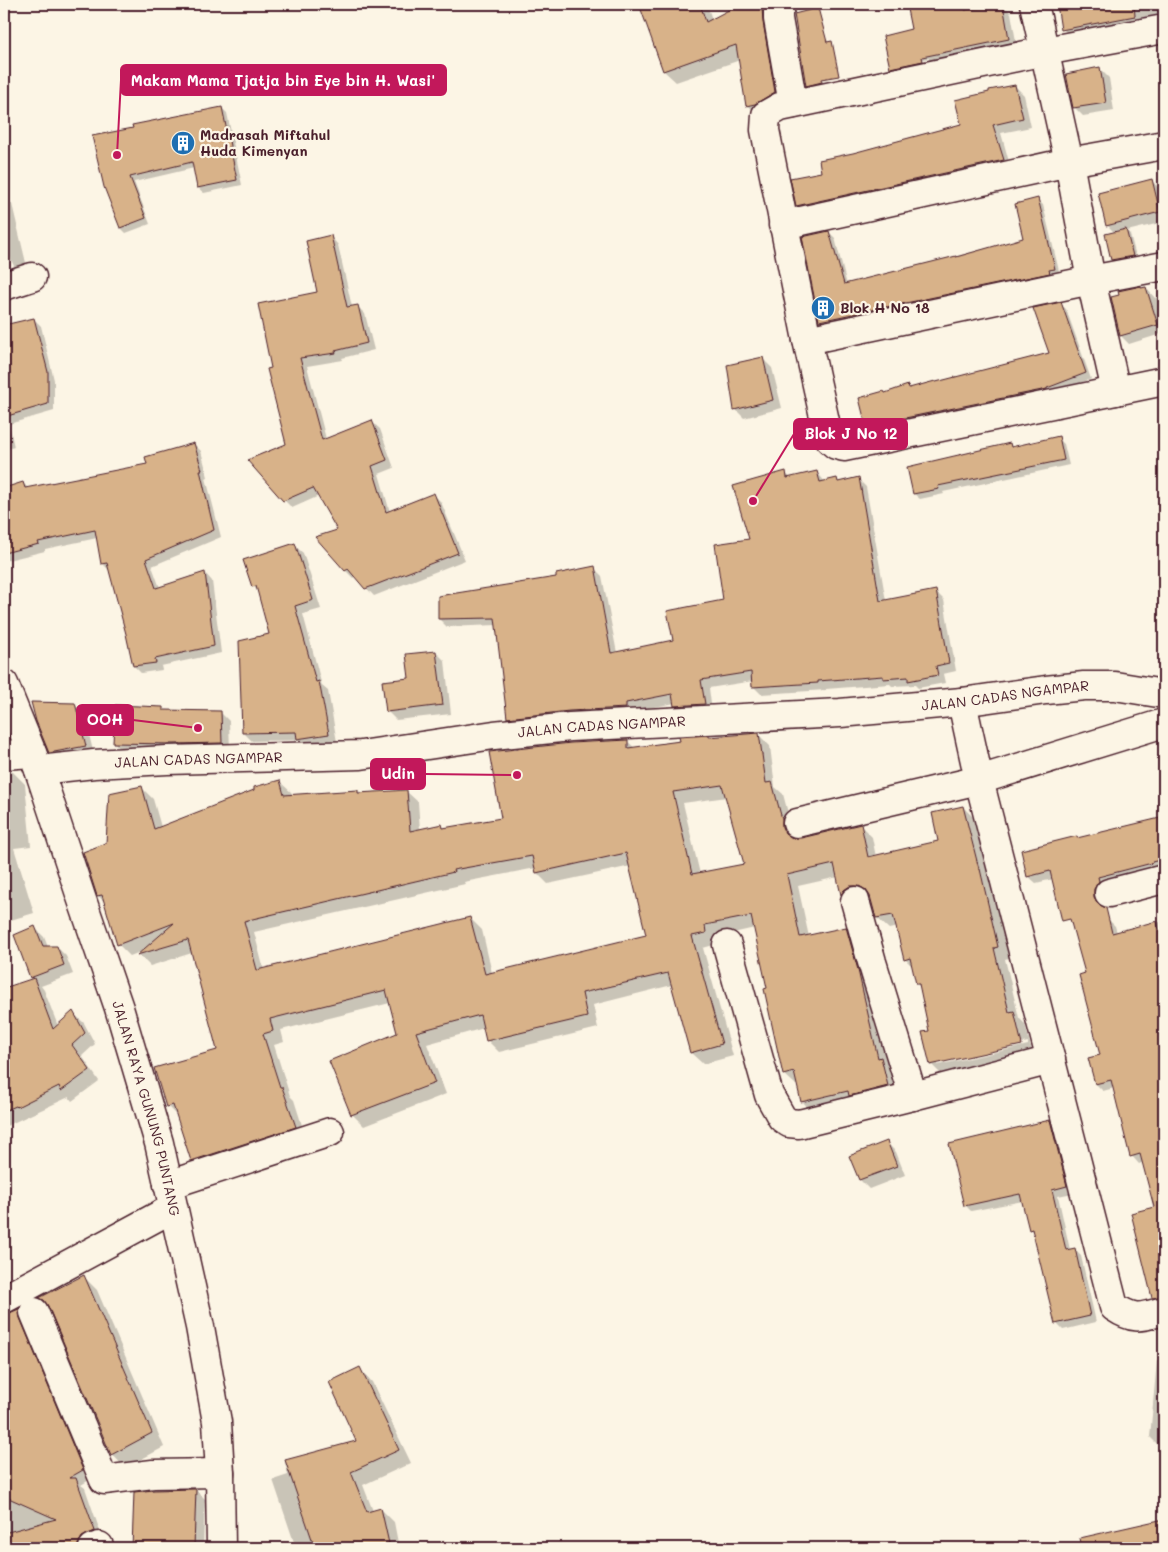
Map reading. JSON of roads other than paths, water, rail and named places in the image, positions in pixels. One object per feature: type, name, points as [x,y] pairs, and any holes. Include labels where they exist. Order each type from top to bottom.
[{"type":"street","points":[[782,4],[778,6],[778,19],[793,104]]},
{"type":"street","points":[[1034,4],[1070,162],[1091,280],[1116,391]]},
{"type":"street","points":[[1164,29],[1045,51],[780,107],[766,115],[765,130],[783,225],[829,439],[836,445],[844,447],[1164,381]]},
{"type":"street","points":[[783,225],[1070,162],[1164,145]]},
{"type":"street","points":[[807,340],[1164,266]]},
{"type":"street","points":[[4,286],[32,277]]},
{"type":"street","name":"JALAN RAYA GUNUNG PUNTANG","points":[[4,684],[35,761],[120,1008],[159,1142],[200,1328],[215,1412],[220,1473],[221,1548]]},
{"type":"street","name":"JALAN CADAS NGAMPAR","points":[[4,755],[35,761],[94,764],[167,760],[361,755],[494,735],[570,727],[840,713],[962,702],[1084,686],[1116,686],[1164,694]]},
{"type":"street","points":[[962,702],[979,780],[1114,1307],[1126,1315],[1140,1317],[1164,1311]]},
{"type":"street","points":[[797,822],[979,780],[1164,723]]},
{"type":"street","points":[[1109,893],[1164,879]]},
{"type":"street","points":[[855,901],[913,1096]]},
{"type":"street","points":[[727,945],[769,1095],[782,1118],[789,1123],[799,1124],[1051,1060]]},
{"type":"street","points":[[4,1299],[171,1196],[330,1132]]},
{"type":"street","points":[[34,1312],[104,1480],[153,1474],[220,1473]]},
{"type":"place","name":"Madrasah Miftahul Huda Kimenyan","points":[[183,143]]},
{"type":"place","name":"Makam Mama Tjatja bin Eye bin H. Wasi'","points":[[117,155]]},
{"type":"place","name":"Blok H No 18","points":[[823,308]]},
{"type":"place","name":"Blok J No 12","points":[[753,501]]},
{"type":"place","name":"OOH","points":[[198,728]]},
{"type":"place","name":"Udin","points":[[517,775]]}]
